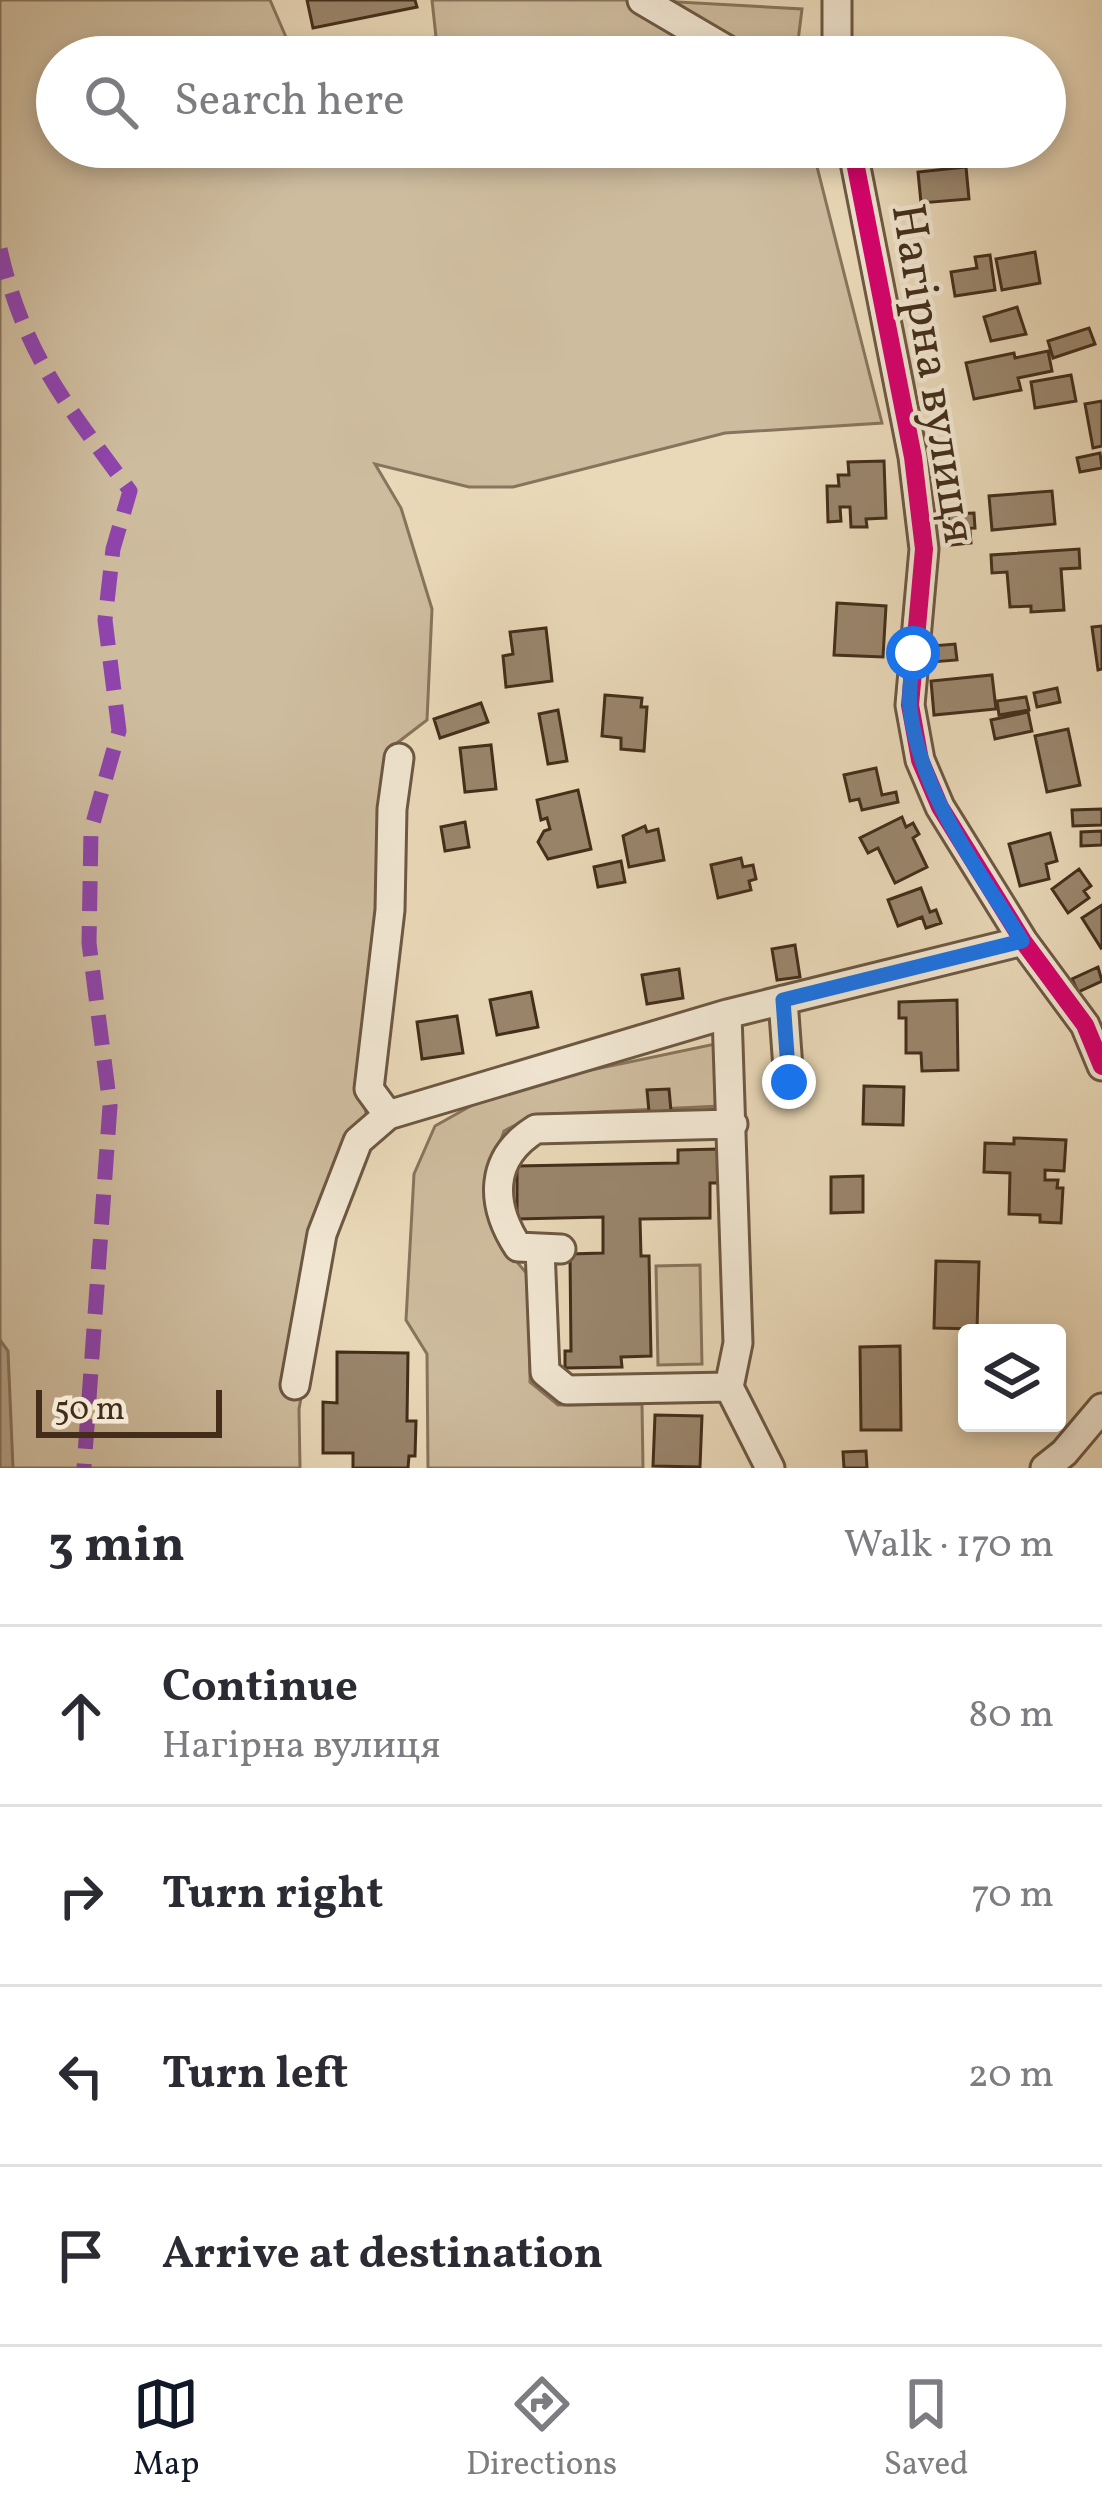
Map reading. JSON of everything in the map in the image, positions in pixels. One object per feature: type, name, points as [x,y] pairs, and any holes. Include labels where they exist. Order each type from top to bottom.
[{"type":"street","points":[[642,0],[703,36]]},
{"type":"street","points":[[837,0],[837,36]]},
{"type":"street","name":"Нагірна вулиця","points":[[856,168],[913,457],[924,549],[910,705],[920,760],[940,807],[1022,941],[1084,1024],[1102,1066]]},
{"type":"street","points":[[388,1115],[369,1089],[390,910],[392,809],[399,758]]},
{"type":"street","points":[[295,1385],[322,1234],[358,1141],[388,1115],[727,1014],[1022,941]]},
{"type":"street","points":[[783,1000],[789,1082]]},
{"type":"street","points":[[727,1014],[738,1343],[729,1387],[770,1468]]},
{"type":"street","points":[[729,1387],[567,1390],[545,1372],[550,1249],[518,1247],[498,1201],[503,1156],[536,1129],[733,1124]]},
{"type":"street","points":[[1045,1468],[1102,1408]]},
{"type":"shaded area","points":[[0,0],[270,0],[286,36],[36,36],[36,168],[817,168],[882,423],[725,433],[513,487],[469,487],[375,464],[401,508],[432,609],[427,720],[397,743],[382,799],[380,906],[357,1072],[370,1131],[333,1222],[299,1409],[300,1468],[0,1468]]},
{"type":"shaded area","points":[[432,0],[642,0],[802,9],[799,36],[436,36]]},
{"type":"shaded area","points":[[715,1044],[720,1106],[534,1115],[504,1131],[491,1175],[494,1226],[531,1278],[530,1382],[558,1405],[642,1404],[643,1468],[428,1468],[427,1354],[406,1320],[414,1174],[435,1126],[501,1089]]},
{"type":"shaded area","points":[[700,1265],[702,1364],[658,1365],[656,1266]]},
{"type":"shaded area","points":[[0,1340],[8,1351],[13,1468],[0,1468]]},
{"type":"building","points":[[307,0],[415,0],[417,7],[313,28]]},
{"type":"building","points":[[966,168],[969,199],[921,203],[918,172]]},
{"type":"building","points":[[1035,252],[1040,283],[1002,290],[996,259]]},
{"type":"building","points":[[990,255],[995,290],[955,296],[951,272],[977,268],[975,257]]},
{"type":"building","points":[[1017,307],[1026,334],[991,341],[984,317]]},
{"type":"building","points":[[1089,328],[1095,344],[1053,358],[1048,341]]},
{"type":"building","points":[[1048,351],[1052,371],[1018,378],[1021,390],[974,399],[966,363]]},
{"type":"building","points":[[1071,375],[1076,401],[1035,408],[1031,382]]},
{"type":"building","points":[[1102,401],[1102,446],[1093,448],[1085,404]]},
{"type":"building","points":[[1100,453],[1102,468],[1080,472],[1077,458]]},
{"type":"building","points":[[884,461],[886,518],[866,519],[867,527],[851,527],[850,507],[840,507],[841,521],[828,522],[827,486],[839,486],[838,475],[849,475],[848,462]]},
{"type":"building","points":[[1052,491],[1055,524],[992,530],[989,496]]},
{"type":"building","points":[[974,513],[975,528],[949,529],[948,514]]},
{"type":"building","points":[[970,531],[971,543],[950,545],[949,533]]},
{"type":"building","points":[[1079,549],[1080,568],[1061,569],[1064,610],[1031,612],[1031,606],[1010,607],[1007,572],[992,573],[991,555]]},
{"type":"building","points":[[837,603],[886,606],[883,657],[834,655]]},
{"type":"building","points":[[1102,626],[1102,669],[1098,670],[1092,627]]},
{"type":"building","points":[[546,628],[552,681],[506,687],[503,656],[513,654],[510,632]]},
{"type":"building","points":[[955,644],[957,660],[932,662],[931,646]]},
{"type":"building","points":[[992,675],[996,709],[934,715],[931,681]]},
{"type":"building","points":[[1057,688],[1060,702],[1037,707],[1034,693]]},
{"type":"building","points":[[605,695],[642,698],[641,707],[647,707],[644,751],[621,749],[621,738],[602,736]]},
{"type":"building","points":[[1026,697],[1029,710],[999,715],[997,701]]},
{"type":"building","points":[[481,703],[488,722],[440,738],[434,719]]},
{"type":"building","points":[[558,710],[567,761],[548,764],[539,714]]},
{"type":"building","points":[[1028,712],[1032,731],[995,739],[991,720]]},
{"type":"building","points":[[1068,729],[1080,785],[1047,792],[1035,736]]},
{"type":"building","points":[[491,745],[496,789],[465,792],[460,748]]},
{"type":"building","points":[[876,768],[882,795],[896,792],[898,802],[862,810],[859,799],[850,801],[844,775]]},
{"type":"building","points":[[578,790],[591,849],[548,859],[538,842],[550,829],[547,818],[541,820],[537,800]]},
{"type":"building","points":[[1102,809],[1102,825],[1073,826],[1072,810]]},
{"type":"building","points":[[902,817],[906,827],[913,823],[919,834],[913,838],[927,867],[895,883],[878,848],[868,853],[860,838]]},
{"type":"building","points":[[465,822],[469,847],[445,851],[441,827]]},
{"type":"building","points":[[645,826],[647,832],[658,829],[664,860],[629,867],[623,836]]},
{"type":"building","points":[[1102,831],[1102,845],[1081,846],[1081,832]]},
{"type":"building","points":[[1050,833],[1057,861],[1046,864],[1049,879],[1020,886],[1009,844]]},
{"type":"building","points":[[741,858],[743,867],[753,865],[756,879],[749,881],[751,890],[718,898],[711,865]]},
{"type":"building","points":[[621,861],[625,882],[598,887],[594,867]]},
{"type":"building","points":[[1079,869],[1091,886],[1084,891],[1089,898],[1068,913],[1052,889]]},
{"type":"building","points":[[921,888],[930,912],[936,910],[941,923],[926,928],[922,917],[898,926],[888,900]]},
{"type":"building","points":[[1102,905],[1102,947],[1101,948],[1082,918]]},
{"type":"building","points":[[795,945],[800,977],[777,980],[772,949]]},
{"type":"building","points":[[1098,967],[1102,981],[1078,992],[1072,979]]},
{"type":"building","points":[[679,969],[683,998],[647,1004],[642,975]]},
{"type":"building","points":[[531,992],[538,1027],[497,1035],[490,1000]]},
{"type":"building","points":[[957,1000],[958,1070],[922,1071],[921,1053],[906,1053],[906,1018],[899,1018],[899,1002]]},
{"type":"building","points":[[457,1016],[463,1053],[422,1059],[417,1022]]},
{"type":"building","points":[[864,1086],[904,1087],[903,1125],[863,1124]]},
{"type":"building","points":[[669,1089],[671,1111],[649,1112],[647,1090]]},
{"type":"building","points":[[1014,1138],[1066,1140],[1064,1171],[1045,1170],[1045,1180],[1058,1180],[1057,1188],[1063,1188],[1061,1223],[1040,1222],[1040,1215],[1009,1214],[1010,1173],[984,1172],[985,1143],[1014,1144]]},
{"type":"building","points":[[719,1149],[719,1183],[710,1183],[710,1218],[640,1219],[641,1256],[649,1256],[651,1356],[621,1357],[622,1367],[565,1368],[565,1351],[571,1351],[570,1254],[603,1253],[603,1217],[517,1219],[517,1166],[678,1163],[678,1150]]},
{"type":"building","points":[[863,1176],[863,1212],[831,1213],[831,1177]]},
{"type":"building","points":[[936,1261],[979,1262],[977,1324],[934,1328]]},
{"type":"building","points":[[900,1346],[901,1430],[861,1430],[860,1347]]},
{"type":"building","points":[[337,1352],[408,1353],[407,1421],[416,1421],[415,1456],[409,1456],[408,1468],[353,1468],[353,1453],[323,1453],[323,1402],[337,1403]]},
{"type":"building","points":[[655,1415],[702,1416],[700,1467],[653,1466]]},
{"type":"building","points":[[866,1451],[867,1468],[844,1468],[843,1452]]},
{"type":"marked path","points":[[0,249],[35,350],[130,491],[113,549],[105,620],[119,731],[91,830],[89,943],[110,1106],[84,1468]]},
{"type":"cycle path","points":[[856,168],[913,457],[924,549],[910,705],[920,760],[940,807],[1023,941],[1085,1025],[1102,1066]]},
{"type":"route","points":[[789,1082],[783,1000],[1022,941],[940,807],[920,760],[910,705],[913,653]]}]
